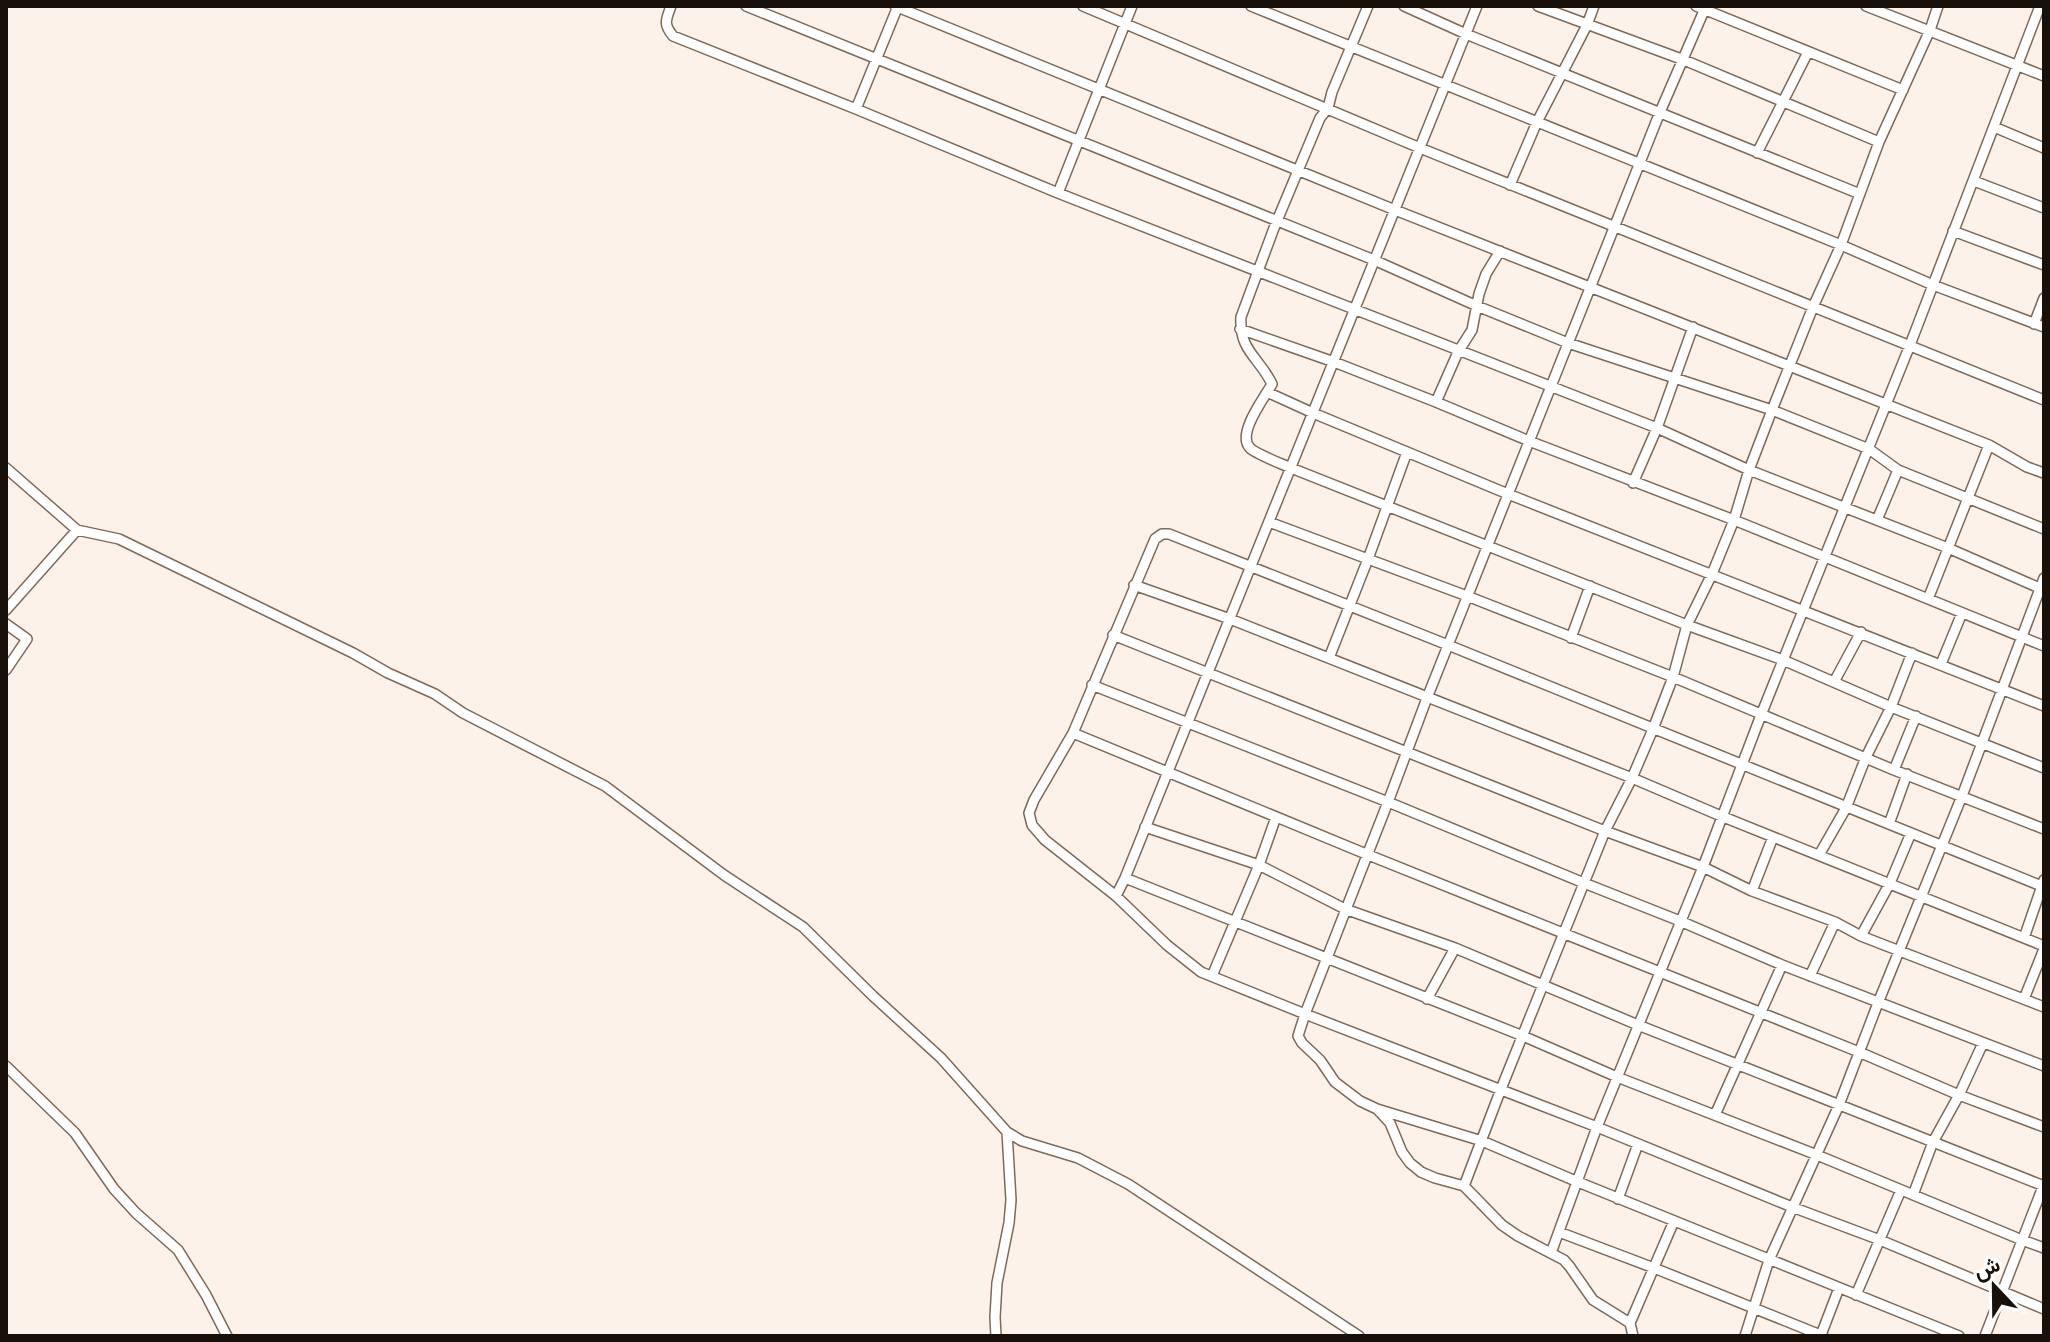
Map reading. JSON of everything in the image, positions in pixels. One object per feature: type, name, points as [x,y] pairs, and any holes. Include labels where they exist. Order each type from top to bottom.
[{"type":"street","points":[[671,6],[666,19],[667,29],[673,36],[1058,193],[1657,428],[1749,470],[2042,585],[1983,743],[1839,1105],[1769,1260],[1745,1336]]},
{"type":"street","points":[[746,6],[1374,260],[1568,343],[1772,410],[1869,449],[1898,470],[2044,529]]},
{"type":"street","points":[[856,109],[896,6],[1395,210],[1989,445],[2044,473]]},
{"type":"street","points":[[1083,6],[1510,185],[2044,400]]},
{"type":"street","points":[[1058,193],[1132,6]]},
{"type":"street","points":[[1251,6],[2039,326],[2044,298]]},
{"type":"street","points":[[1368,6],[1328,108],[1320,118],[1277,221],[1241,317],[1244,344],[1272,384],[1258,405],[1246,433],[1246,441],[1251,448],[1291,468],[1783,660],[2044,768]]},
{"type":"street","points":[[1404,6],[1860,194]]},
{"type":"street","points":[[1116,896],[1477,6]]},
{"type":"street","points":[[1538,6],[1684,60],[1879,142]]},
{"type":"street","points":[[1510,185],[1594,6]]},
{"type":"street","points":[[1866,6],[2044,76]]},
{"type":"street","points":[[1464,1186],[1605,831],[1653,729],[1673,677],[1687,625],[1734,520],[1772,410],[1841,245],[1879,142],[1938,6]]},
{"type":"street","points":[[1551,1253],[1597,1127],[1869,449],[2040,6]]},
{"type":"street","points":[[1903,90],[1703,7],[1467,596],[1299,1030],[1300,1040],[1320,1060],[1335,1082],[1360,1101],[1377,1109],[1482,1141],[1959,1336]]},
{"type":"street","points":[[1757,153],[1808,52]]},
{"type":"street","points":[[1994,127],[2044,148]]},
{"type":"street","points":[[1974,181],[2044,208]]},
{"type":"street","points":[[1953,231],[2044,265]]},
{"type":"street","points":[[1436,402],[1458,352],[1472,330],[1486,274],[1500,251]]},
{"type":"street","points":[[1633,483],[1657,428],[1693,327]]},
{"type":"street","points":[[1240,329],[1436,402],[2044,646]]},
{"type":"street","points":[[1267,392],[1508,494],[2044,706]]},
{"type":"street","points":[[1928,599],[1989,445]]},
{"type":"street","points":[[1329,658],[1407,452]]},
{"type":"street","points":[[6,468],[77,530],[119,539],[435,694],[463,713],[599,781],[724,875],[803,927],[941,1058],[1007,1132],[1022,1141],[1078,1158],[1128,1184],[1359,1336]]},
{"type":"street","points":[[1877,520],[1898,470]]},
{"type":"street","points":[[1269,522],[1673,677],[2044,829]]},
{"type":"street","points":[[6,610],[77,530]]},
{"type":"street","points":[[2024,938],[2043,884],[1846,808],[1169,534],[1155,539],[1073,733],[1029,813],[1032,825],[1045,840],[1116,896],[1167,945],[1201,972],[1880,1240],[2044,1309]]},
{"type":"street","points":[[1134,585],[1230,619],[1632,778],[2044,947],[2024,999]]},
{"type":"street","points":[[1571,638],[1590,586]]},
{"type":"street","points":[[1941,664],[1962,613]]},
{"type":"street","points":[[6,624],[27,639],[6,670]]},
{"type":"street","points":[[1834,682],[1861,632]]},
{"type":"street","points":[[1113,635],[1703,867],[1752,891],[1835,922],[1861,936],[2044,1007]]},
{"type":"street","points":[[1819,855],[1846,808],[1912,653]]},
{"type":"street","points":[[1092,685],[1388,802],[1782,965],[2044,1066]]},
{"type":"street","points":[[1894,770],[1916,716]]},
{"type":"street","points":[[1073,733],[2044,1127]]},
{"type":"street","points":[[1889,824],[1907,774]]},
{"type":"street","points":[[1212,976],[1276,817]]},
{"type":"street","points":[[1145,827],[1259,865],[1345,909],[1455,948],[1736,1065],[2044,1185],[1985,1336]]},
{"type":"street","points":[[1861,936],[1890,883],[1911,833]]},
{"type":"street","points":[[1752,891],[1773,837]]},
{"type":"street","points":[[1125,878],[2044,1248]]},
{"type":"street","points":[[1810,976],[1835,922]]},
{"type":"street","points":[[1427,999],[1455,948]]},
{"type":"street","points":[[1715,1115],[1782,965]]},
{"type":"street","points":[[1913,1195],[1933,1142],[1983,1043]]},
{"type":"street","points":[[6,1066],[75,1133],[121,1197],[178,1250],[227,1336]]},
{"type":"street","points":[[1377,1109],[1390,1123],[1410,1163],[1435,1178],[1464,1186],[1502,1225],[1564,1260],[1593,1300],[1630,1323]]},
{"type":"street","points":[[996,1336],[997,1283],[1011,1200],[1007,1132]]},
{"type":"street","points":[[1618,1199],[1638,1144]]},
{"type":"street","points":[[1856,1295],[1901,1190]]},
{"type":"street","points":[[1632,1336],[1630,1323],[1674,1221]]},
{"type":"street","points":[[1559,1232],[1822,1336],[1839,1288]]}]
